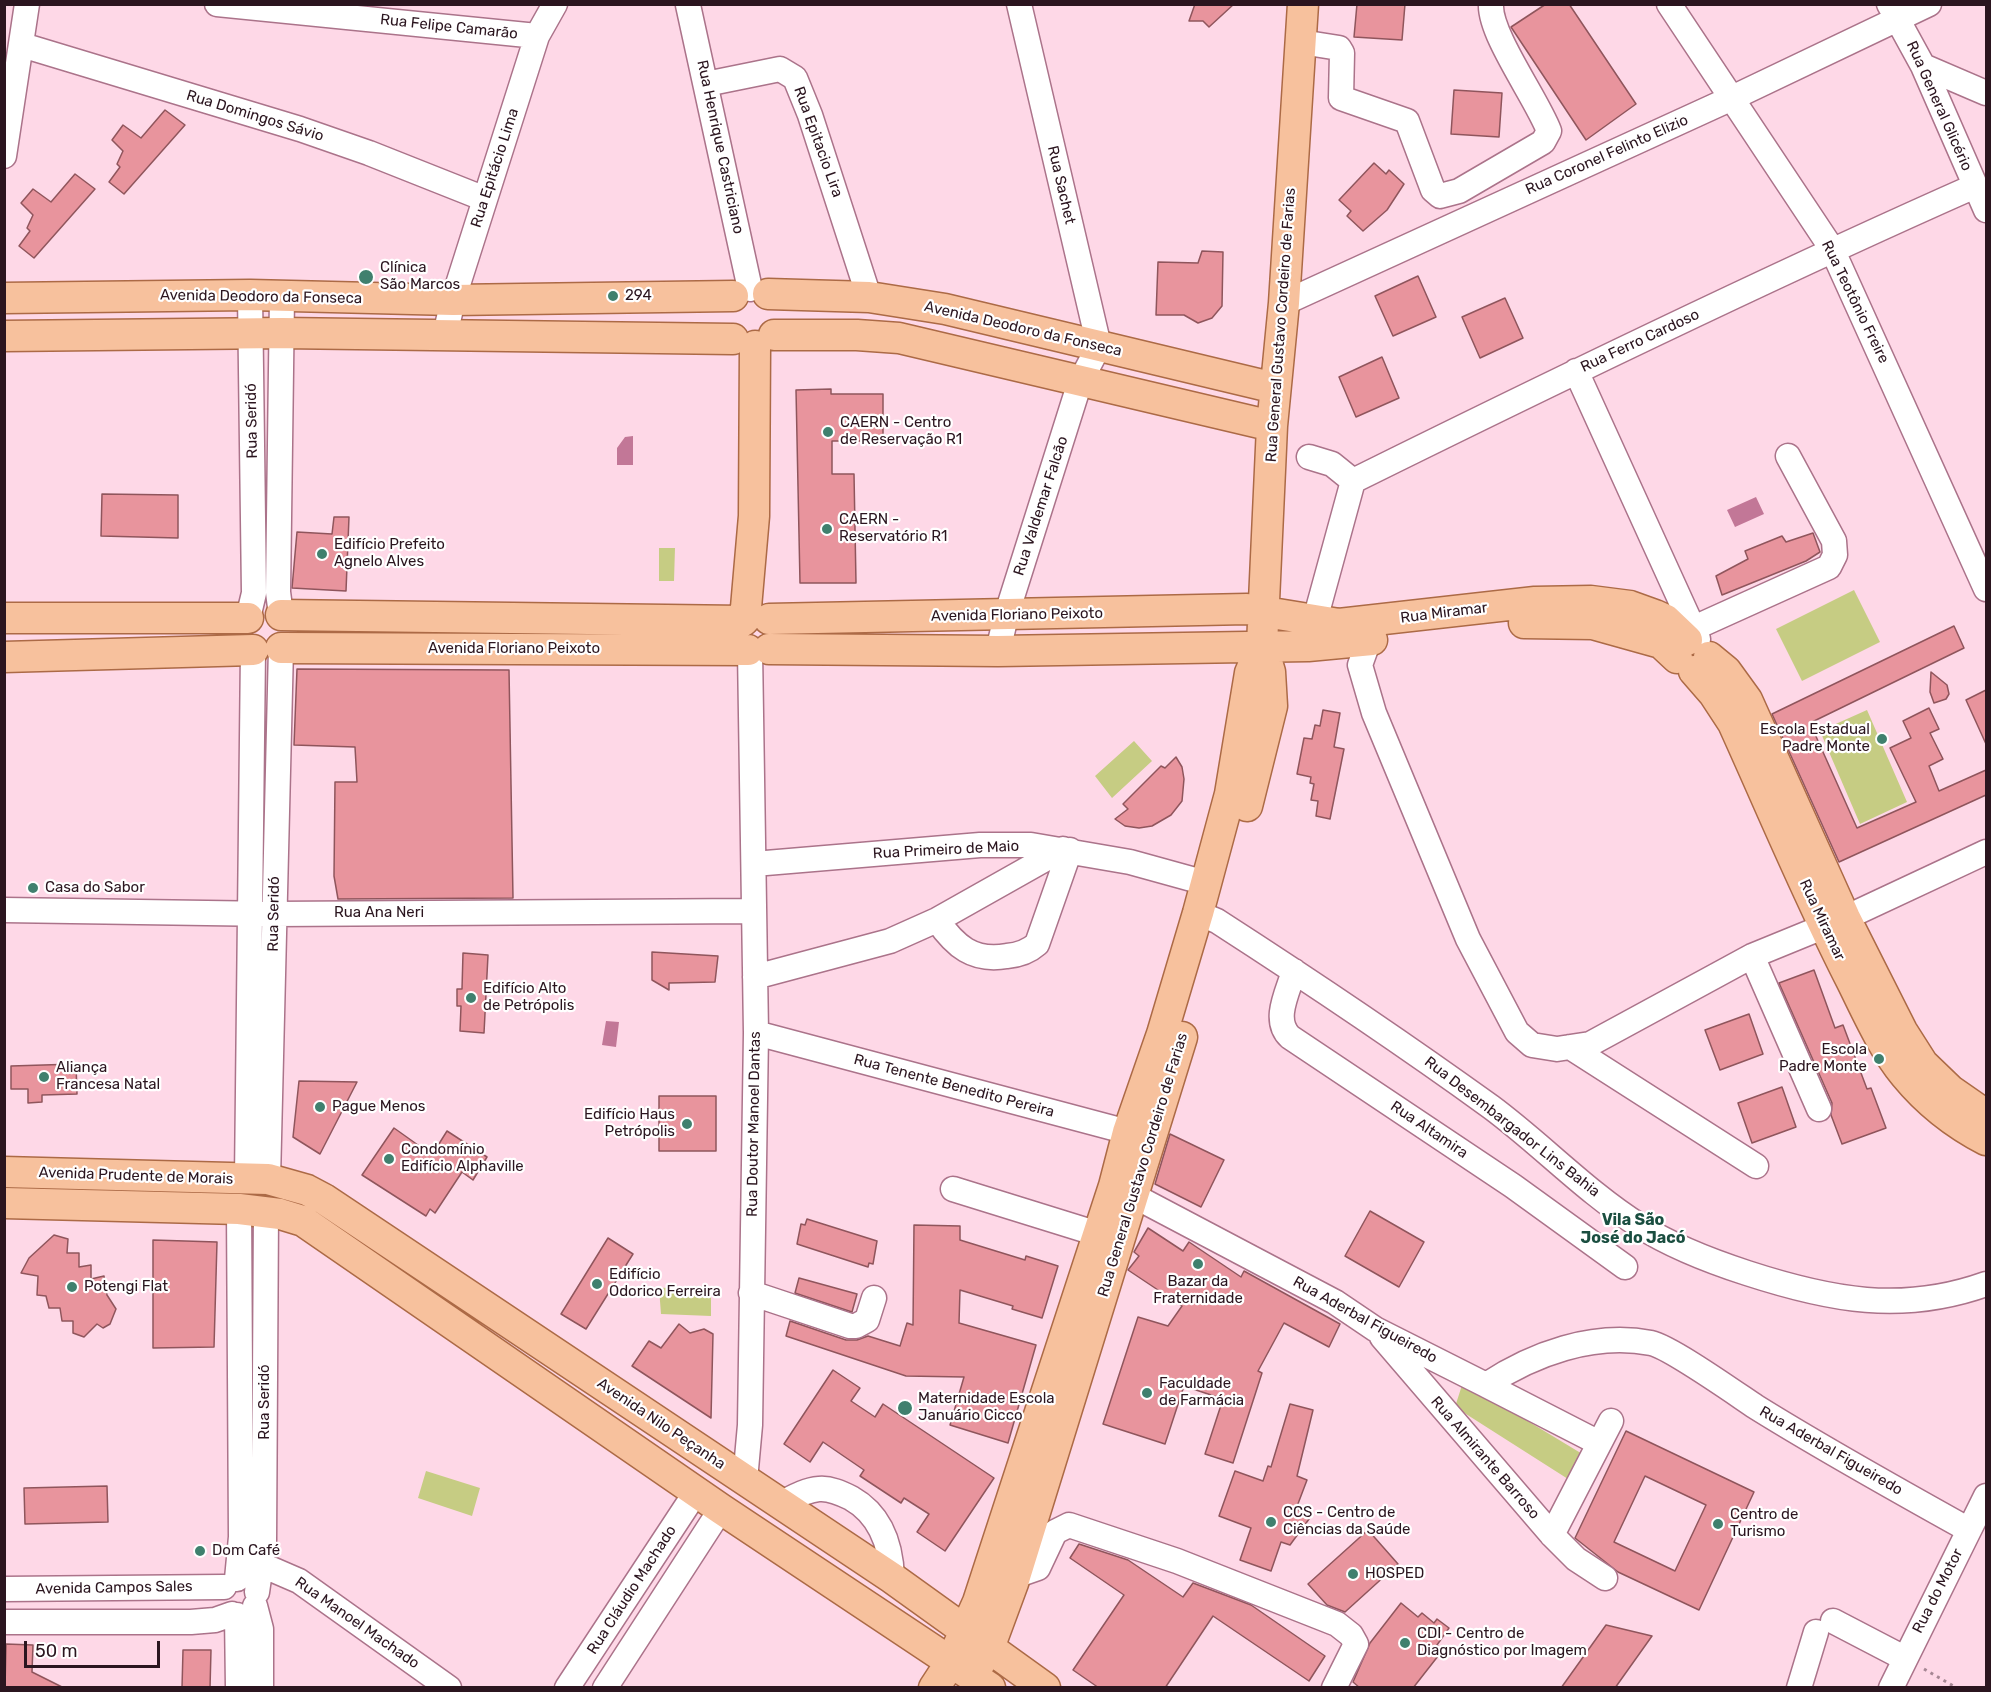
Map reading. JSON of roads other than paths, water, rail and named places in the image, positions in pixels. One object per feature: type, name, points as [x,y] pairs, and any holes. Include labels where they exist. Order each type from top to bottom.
[{"type":"main road","name":"Rua General Gustavo Cordeiro de Farias","points":[[1208,917],[1206,884],[1230,794],[1251,673],[1262,645],[1272,426],[1284,303],[1303,4]]},
{"type":"main road","name":"Avenida Deodoro da Fonseca","points":[[4,298],[250,295],[453,300],[750,293],[869,297],[945,309],[1089,364],[1272,426]]},
{"type":"main road","points":[[754,340],[724,322],[724,312],[750,293],[779,309],[780,318],[754,340],[756,619],[738,637],[759,650]]},
{"type":"main road","points":[[596,298],[596,337]]},
{"type":"main road","name":"Avenida Deodoro da Fonseca","points":[[4,336],[282,333],[754,340],[856,335],[899,338],[1275,388]]},
{"type":"main road","name":"Rua Miramar","points":[[1262,645],[1316,637],[1339,624],[1535,602],[1591,601],[1630,606],[1666,620],[1693,649],[1714,694],[1733,723],[1834,922],[1883,1043],[1904,1074],[1928,1100],[1955,1122],[1986,1140]]},
{"type":"main road","points":[[268,609],[281,615],[288,635],[267,649],[244,639],[244,624],[253,613],[268,609]]},
{"type":"main road","name":"Avenida Floriano Peixoto","points":[[281,615],[756,619],[1264,610]]},
{"type":"main road","name":"Rua Miramar","points":[[1264,610],[1316,637],[1364,652],[1540,622],[1593,624],[1661,643],[1693,649]]},
{"type":"main road","points":[[128,617],[129,655]]},
{"type":"main road","points":[[4,618],[248,618]]},
{"type":"main road","points":[[4,623],[9,636],[4,651]]},
{"type":"main road","points":[[1272,706],[1293,666],[1316,637]]},
{"type":"main road","name":"Rua General Gustavo Cordeiro de Farias","points":[[978,1640],[1015,1576],[1139,1138],[1272,706],[1270,672],[1262,645]]},
{"type":"main road","name":"Avenida Floriano Peixoto","points":[[4,657],[129,655],[267,649],[998,651],[1262,645]]},
{"type":"main road","name":"Rua Miramar","points":[[1834,922],[1923,1064],[1950,1090],[1986,1115]]},
{"type":"main road","name":"Avenida Prudente de Morais","points":[[4,1173],[257,1179]]},
{"type":"main road","points":[[129,1206],[130,1176]]},
{"type":"main road","name":"Avenida Nilo Peçanha","points":[[257,1179],[307,1190],[324,1198],[892,1578],[1045,1688]]},
{"type":"main road","name":"Rua General Gustavo Cordeiro de Farias","points":[[978,1640],[1098,1234],[1124,1191]]},
{"type":"main road","name":"Avenida Prudente de Morais","points":[[4,1203],[253,1210]]},
{"type":"main road","points":[[253,1210],[292,1216],[314,1227],[969,1678]]},
{"type":"main road","points":[[546,1388],[585,1410],[612,1420],[624,1416],[627,1411],[626,1401]]},
{"type":"main road","points":[[969,1678],[978,1640]]},
{"type":"main road","points":[[934,1688],[969,1678]]},
{"type":"street","points":[[4,156],[27,4]]},
{"type":"street","name":"Rua Felipe Camarão","points":[[216,4],[537,36]]},
{"type":"street","name":"Rua Epitácio Lima","points":[[445,335],[453,300],[537,36],[555,4]]},
{"type":"street","name":"Rua Sachet","points":[[1019,4],[1089,364]]},
{"type":"street","points":[[1301,42],[1339,48],[1342,53],[1341,98],[1407,121],[1433,190],[1440,196],[1459,191],[1543,142],[1549,131],[1540,108],[1495,28],[1491,4]]},
{"type":"street","name":"Rua Teotônio Freire","points":[[1669,4],[1730,99],[1832,249],[1986,590]]},
{"type":"street","name":"Rua Coronel Felinto Elizio","points":[[1284,303],[1730,99],[1894,12],[1929,4]]},
{"type":"street","name":"Rua Henrique Castriciano","points":[[687,5],[750,293]]},
{"type":"street","name":"Rua General Glicério","points":[[1894,12],[1923,66],[1986,210]]},
{"type":"street","name":"Rua Domingos Sávio","points":[[22,45],[300,129],[369,153],[485,199]]},
{"type":"street","points":[[1923,66],[1986,93]]},
{"type":"street","name":"Rua Epitacio Lira","points":[[706,84],[780,69],[795,78],[831,173],[869,297]]},
{"type":"street","name":"Rua Ferro Cardoso","points":[[1353,481],[1832,249],[1975,186]]},
{"type":"street","name":"Rua Seridó","points":[[248,618],[254,593],[250,295]]},
{"type":"street","name":"Rua Seridó","points":[[281,615],[278,592],[282,296]]},
{"type":"street","name":"Rua Valdemar Falcão","points":[[998,651],[1006,616],[1089,364]]},
{"type":"street","points":[[1576,371],[1693,649],[1829,567],[1835,555],[1834,541],[1788,456]]},
{"type":"street","points":[[1309,457],[1332,464],[1353,481],[1316,637]]},
{"type":"street","name":"Rua Seridó","points":[[257,1179],[259,1040],[249,913],[267,649]]},
{"type":"street","name":"Rua Seridó","points":[[259,1040],[274,914],[267,649]]},
{"type":"street","name":"Rua Doutor Manoel Dantas","points":[[745,1480],[749,1447],[756,1034],[752,768],[759,650]]},
{"type":"street","points":[[1364,652],[1374,713],[1468,939],[1517,1032],[1532,1045],[1557,1049],[1590,1044],[1752,956],[1834,922],[1986,852]]},
{"type":"street","name":"Rua Primeiro de Maio","points":[[753,864],[980,845],[1031,845],[1067,849],[1130,862],[1206,884]]},
{"type":"street","points":[[937,920],[951,940],[972,954],[985,958],[1028,951],[1037,944],[1067,849]]},
{"type":"street","points":[[755,977],[890,941],[937,920],[1067,849]]},
{"type":"street","name":"Rua Ana Neri","points":[[4,910],[274,914],[753,911]]},
{"type":"street","name":"Rua Desembargador Lins Bahia","points":[[1208,917],[1339,999],[1493,1109],[1639,1225],[1692,1254],[1792,1288],[1842,1299],[1895,1302],[1952,1293],[1986,1284]]},
{"type":"street","points":[[1752,956],[1819,1109]]},
{"type":"street","name":"Rua Altamira","points":[[1294,971],[1280,1020],[1282,1029],[1290,1037],[1513,1186],[1625,1267]]},
{"type":"street","name":"Rua Tenente Benedito Pereira","points":[[756,1034],[1139,1138]]},
{"type":"street","points":[[1570,1047],[1756,1166]]},
{"type":"street","points":[[953,1189],[1098,1234]]},
{"type":"street","name":"Rua Aderbal Figueiredo","points":[[1124,1191],[1335,1302],[1375,1329],[1486,1385],[1528,1360],[1558,1349],[1621,1341],[1652,1343],[1776,1419],[1969,1530]]},
{"type":"street","name":"Rua Seridó","points":[[240,1599],[262,1565],[266,1245],[253,1210]]},
{"type":"street","name":"Rua Seridó","points":[[237,1688],[241,1537],[239,1246],[253,1210]]},
{"type":"street","points":[[239,1246],[252,1238],[266,1245]]},
{"type":"street","points":[[751,1293],[850,1326],[856,1326],[867,1320],[874,1298]]},
{"type":"street","points":[[240,1314],[266,1312]]},
{"type":"street","name":"Rua Almirante Barroso","points":[[1375,1329],[1551,1535],[1576,1559],[1605,1578]]},
{"type":"street","points":[[1486,1385],[1599,1443]]},
{"type":"street","points":[[1551,1535],[1611,1421]]},
{"type":"street","points":[[240,1422],[264,1422]]},
{"type":"street","points":[[780,1504],[811,1490],[822,1489],[857,1502],[868,1510],[884,1534],[889,1548],[892,1578]]},
{"type":"street","name":"Rua Cláudio Machado","points":[[567,1688],[696,1492]]},
{"type":"street","name":"Rua do Motor","points":[[1891,1688],[1986,1496]]},
{"type":"street","name":"Rua Cláudio Machado","points":[[605,1688],[721,1509]]},
{"type":"street","points":[[1015,1576],[1038,1568],[1055,1532],[1070,1525],[1165,1557],[1337,1624],[1351,1635],[1356,1644],[1334,1688]]},
{"type":"street","name":"Rua Manoel Machado","points":[[262,1565],[299,1581],[449,1688]]},
{"type":"street","name":"Avenida Campos Sales","points":[[4,1589],[240,1599]]},
{"type":"street","points":[[4,1622],[215,1620],[240,1599]]},
{"type":"street","name":"Rua Seridó","points":[[240,1599],[261,1629],[261,1688]]},
{"type":"street","points":[[1799,1688],[1825,1626],[1904,1658]]},
{"type":"place","name":"Clínica São Marcos","points":[[366,277]]},
{"type":"place","name":"294","points":[[613,296]]},
{"type":"place","name":"CAERN - Centro de Reservação R1","points":[[828,432]]},
{"type":"place","name":"CAERN - Reservatório R1","points":[[827,529]]},
{"type":"place","name":"Edifício Prefeito Agnelo Alves","points":[[322,554]]},
{"type":"place","name":"Escola Estadual Padre Monte","points":[[1882,739]]},
{"type":"place","name":"Casa do Sabor","points":[[33,888]]},
{"type":"place","name":"Edifício Alto de Petrópolis","points":[[471,998]]},
{"type":"place","name":"Escola Padre Monte","points":[[1879,1059]]},
{"type":"place","name":"Aliança Francesa Natal","points":[[44,1077]]},
{"type":"place","name":"Pague Menos","points":[[320,1107]]},
{"type":"place","name":"Edifício Haus Petrópolis","points":[[687,1124]]},
{"type":"place","name":"Condomínio Edifício Alphaville","points":[[389,1159]]},
{"type":"place","name":"Bazar da Fraternidade","points":[[1198,1264]]},
{"type":"place","name":"Edifício Odorico Ferreira","points":[[597,1284]]},
{"type":"place","name":"Potengi Flat","points":[[72,1287]]},
{"type":"place","name":"Faculdade de Farmácia","points":[[1147,1393]]},
{"type":"place","name":"Maternidade Escola Januário Cicco","points":[[905,1408]]},
{"type":"place","name":"CCS - Centro de Ciências da Saúde","points":[[1271,1522]]},
{"type":"place","name":"Centro de Turismo","points":[[1718,1524]]},
{"type":"place","name":"Dom Café","points":[[200,1551]]},
{"type":"place","name":"HOSPED","points":[[1353,1574]]},
{"type":"place","name":"CDI - Centro de Diagnóstico por Imagem","points":[[1405,1643]]},
{"type":"district","name":"Vila São José do Jacó","points":[[1633,1229]]}]
